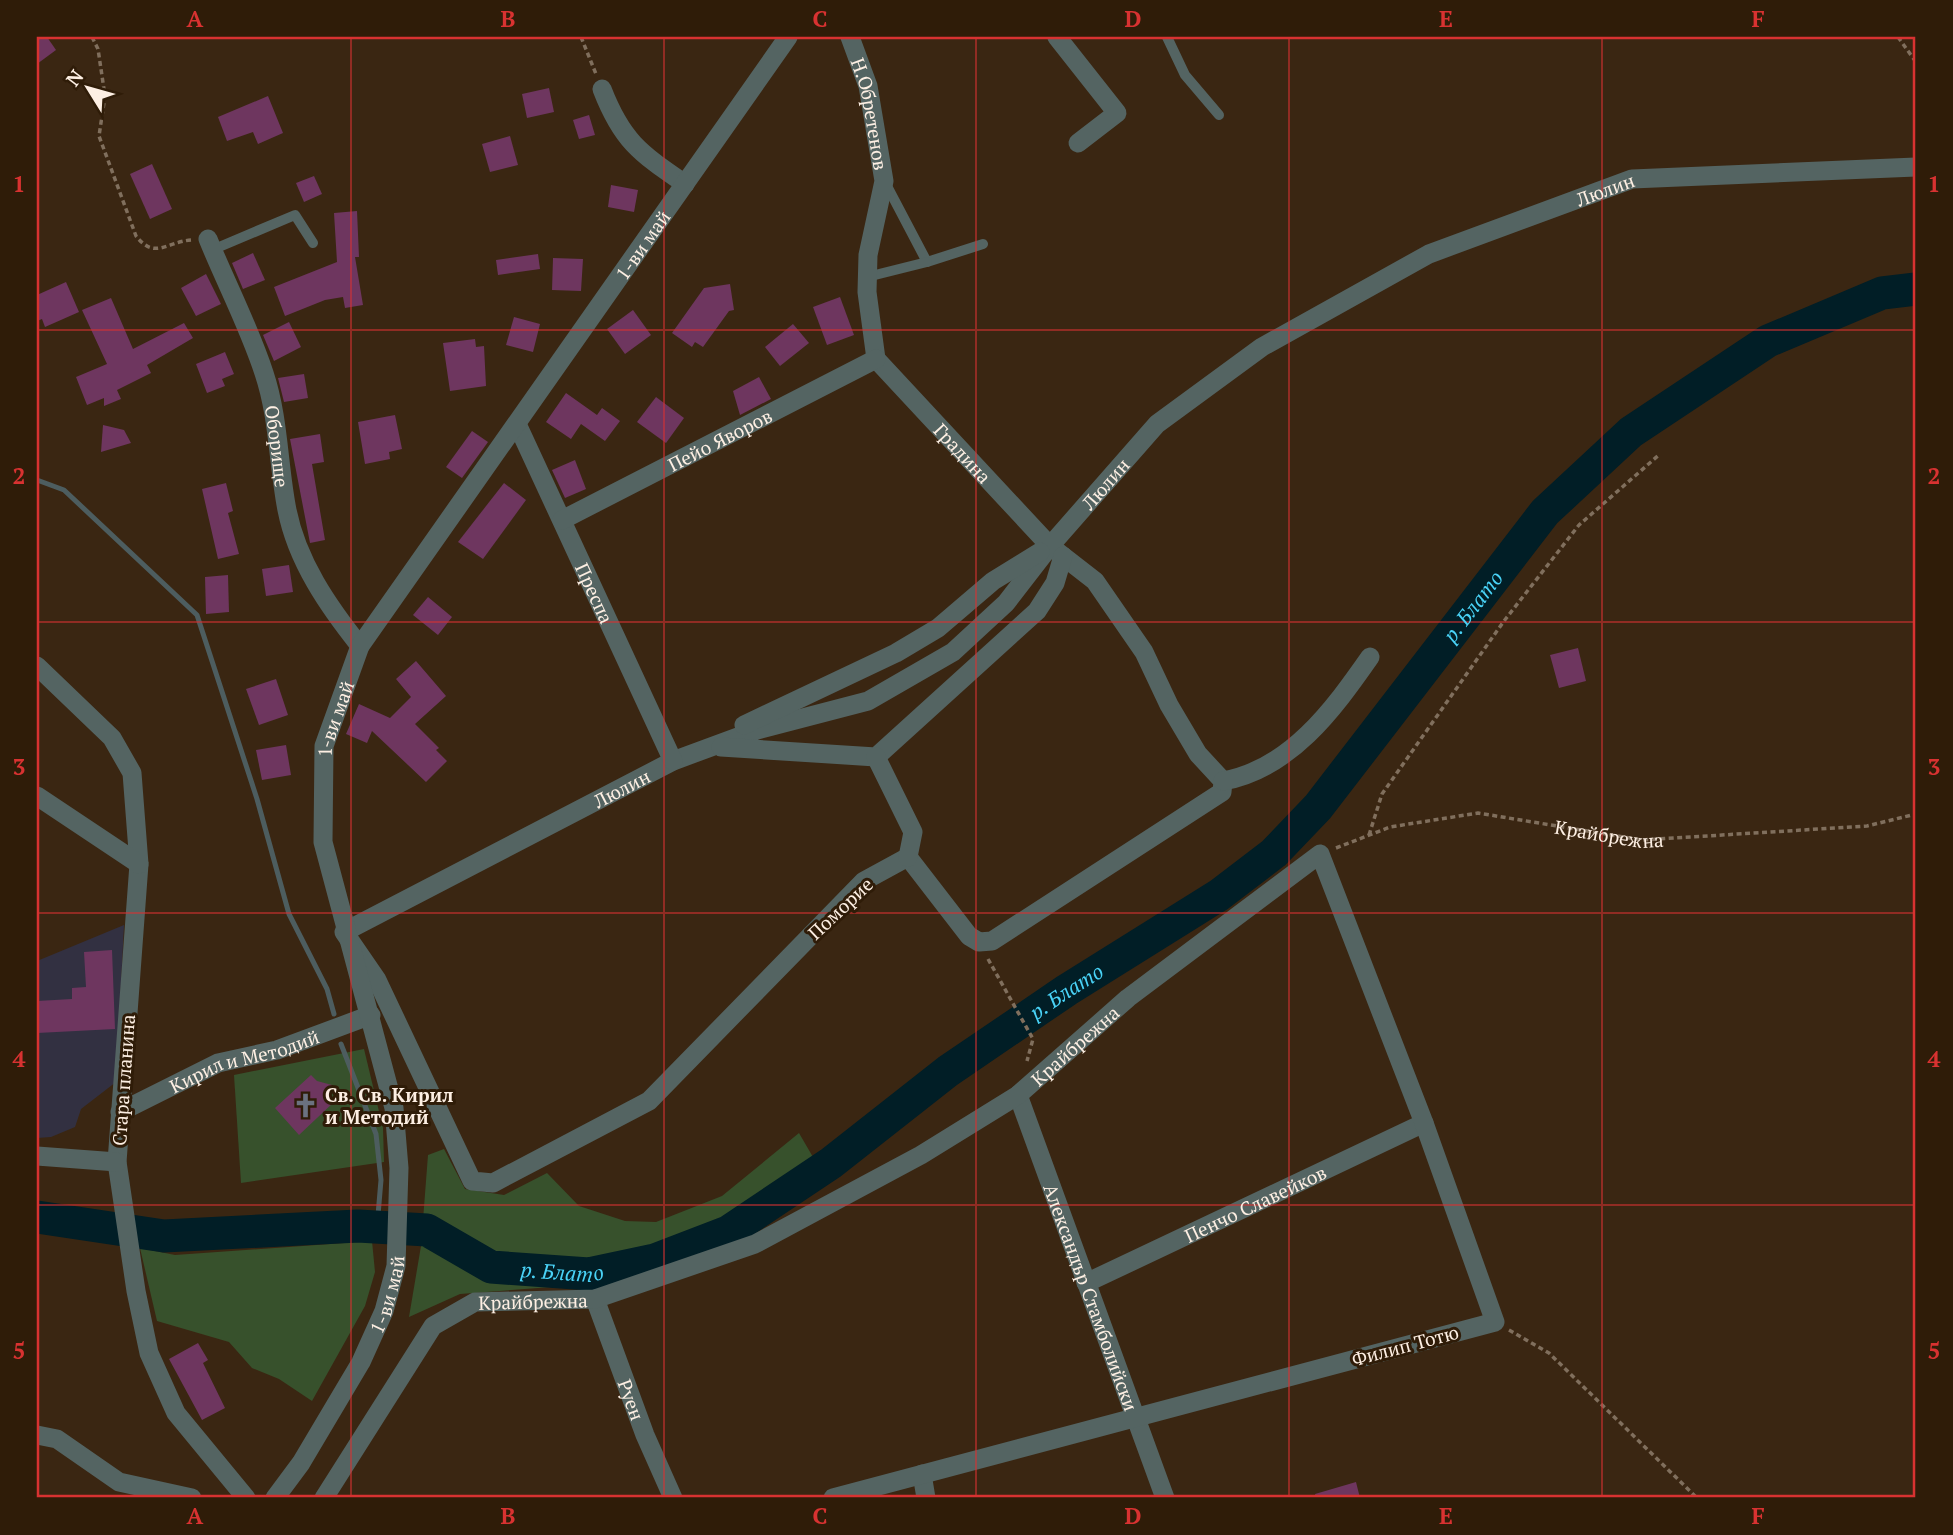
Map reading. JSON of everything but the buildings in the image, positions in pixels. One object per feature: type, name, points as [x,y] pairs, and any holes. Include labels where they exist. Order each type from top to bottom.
[{"type":"street","name":"1-ви май","points":[[275,1498],[301,1463],[361,1362],[384,1311],[396,1266],[399,1168],[394,1108],[372,1015],[344,932],[323,842],[324,746],[360,646],[788,37]]},
{"type":"street","name":"Н.Обретенов","points":[[850,37],[868,86],[884,181],[868,255],[867,277],[876,359]]},
{"type":"street","points":[[1057,37],[1117,113],[1078,143]]},
{"type":"street","points":[[602,89],[615,123],[642,154],[685,184]]},
{"type":"street","name":"Люлин","points":[[344,932],[673,761],[757,730],[868,701],[953,652],[1006,603],[1056,551],[1157,424],[1262,347],[1429,254],[1632,179],[1916,167]]},
{"type":"street","name":"Оборище","points":[[210,245],[264,372],[279,436],[287,510],[303,557],[333,612],[360,646]]},
{"type":"street","name":"Градина","points":[[876,359],[1056,551]]},
{"type":"street","name":"Пейо Яворов","points":[[562,520],[876,359]]},
{"type":"street","name":"Преспа","points":[[517,424],[673,761]]},
{"type":"street","points":[[693,754],[717,738],[895,653],[938,628],[993,581],[1056,551]]},
{"type":"street","points":[[716,747],[876,757],[1037,611],[1055,583],[1056,551]]},
{"type":"street","points":[[876,757],[913,832],[908,857],[969,936],[979,942],[992,941],[1222,792],[1223,780],[1198,754],[1169,705],[1144,652],[1095,581],[1056,551]]},
{"type":"street","points":[[1223,780],[1249,776],[1295,745],[1333,710],[1370,657]]},
{"type":"street","name":"Стара планина","points":[[37,666],[112,738],[132,773],[139,864],[117,1162],[136,1291],[149,1353],[176,1413],[246,1498]]},
{"type":"street","points":[[37,796],[139,864]]},
{"type":"street","points":[[1320,854],[1424,1123],[1495,1322]]},
{"type":"street","name":"Крайбрежна","points":[[324,1498],[433,1326],[475,1302],[595,1299],[755,1244],[921,1155],[1018,1095],[1128,998],[1320,854]]},
{"type":"street","name":"Поморие","points":[[344,932],[377,980],[472,1181],[493,1184],[649,1101],[864,881],[908,857]]},
{"type":"street","name":"Кирил и Методий","points":[[120,1112],[218,1063],[277,1050],[372,1015]]},
{"type":"street","name":"Александър Стамболийски","points":[[1018,1095],[1165,1498]]},
{"type":"street","name":"Пенчо Славейков","points":[[1086,1283],[1424,1123]]},
{"type":"street","points":[[37,1156],[117,1162]]},
{"type":"street","name":"Руен","points":[[595,1299],[645,1435],[673,1498]]},
{"type":"street","name":"Филип Тотю","points":[[833,1498],[1495,1322]]},
{"type":"street","points":[[37,1435],[57,1439],[119,1482],[192,1498]]},
{"type":"street","points":[[922,1474],[926,1498]]},
{"type":"lane","points":[[1167,37],[1185,75],[1219,115]]},
{"type":"lane","points":[[884,181],[927,262]]},
{"type":"lane","points":[[210,245],[295,215],[313,243]]},
{"type":"lane","points":[[867,277],[983,244]]},
{"type":"path","points":[[92,37],[98,49],[105,96],[99,136],[136,236],[145,247],[156,250],[178,241],[210,245]]},
{"type":"path","points":[[582,37],[602,89]]},
{"type":"path","points":[[1898,37],[1916,62]]},
{"type":"path","points":[[1368,835],[1381,794],[1504,621],[1579,525],[1661,454]]},
{"type":"path","name":"Крайбрежна","points":[[1320,854],[1390,827],[1478,813],[1642,840],[1867,827],[1916,814]]},
{"type":"path","points":[[979,942],[1033,1039]]},
{"type":"path","points":[[1495,1322],[1549,1353],[1697,1498]]},
{"type":"shaded area","points":[[124,925],[116,1082],[81,1109],[75,1127],[51,1137],[37,1138],[37,961]]},
{"type":"green space","points":[[364,1049],[383,1128],[384,1162],[241,1183],[234,1075]]},
{"type":"green space","points":[[799,1133],[828,1183],[735,1243],[605,1283],[460,1294],[409,1317],[421,1246],[428,1155],[444,1149],[465,1189],[504,1195],[547,1173],[579,1206],[625,1221],[656,1222],[722,1196]]},
{"type":"green space","points":[[372,1241],[375,1272],[365,1306],[312,1401],[279,1379],[252,1368],[229,1342],[157,1321],[140,1248],[175,1255]]},
{"type":"waterway","name":"р. Блато","points":[[37,1217],[164,1236],[358,1226],[427,1230],[491,1267],[589,1274],[655,1260],[728,1232],[831,1163],[948,1071],[1067,990],[1219,895],[1274,853],[1318,807],[1545,512],[1631,432],[1768,341],[1882,293],[1916,289]]},
{"type":"waterway","points":[[37,480],[64,490],[197,615],[257,799],[289,914],[327,989],[334,1014]]},
{"type":"waterway","points":[[341,1044],[376,1134],[381,1180],[377,1227]]},
{"type":"place","name":"Св. Св. Кирил и Методий","points":[[305,1105]]}]
